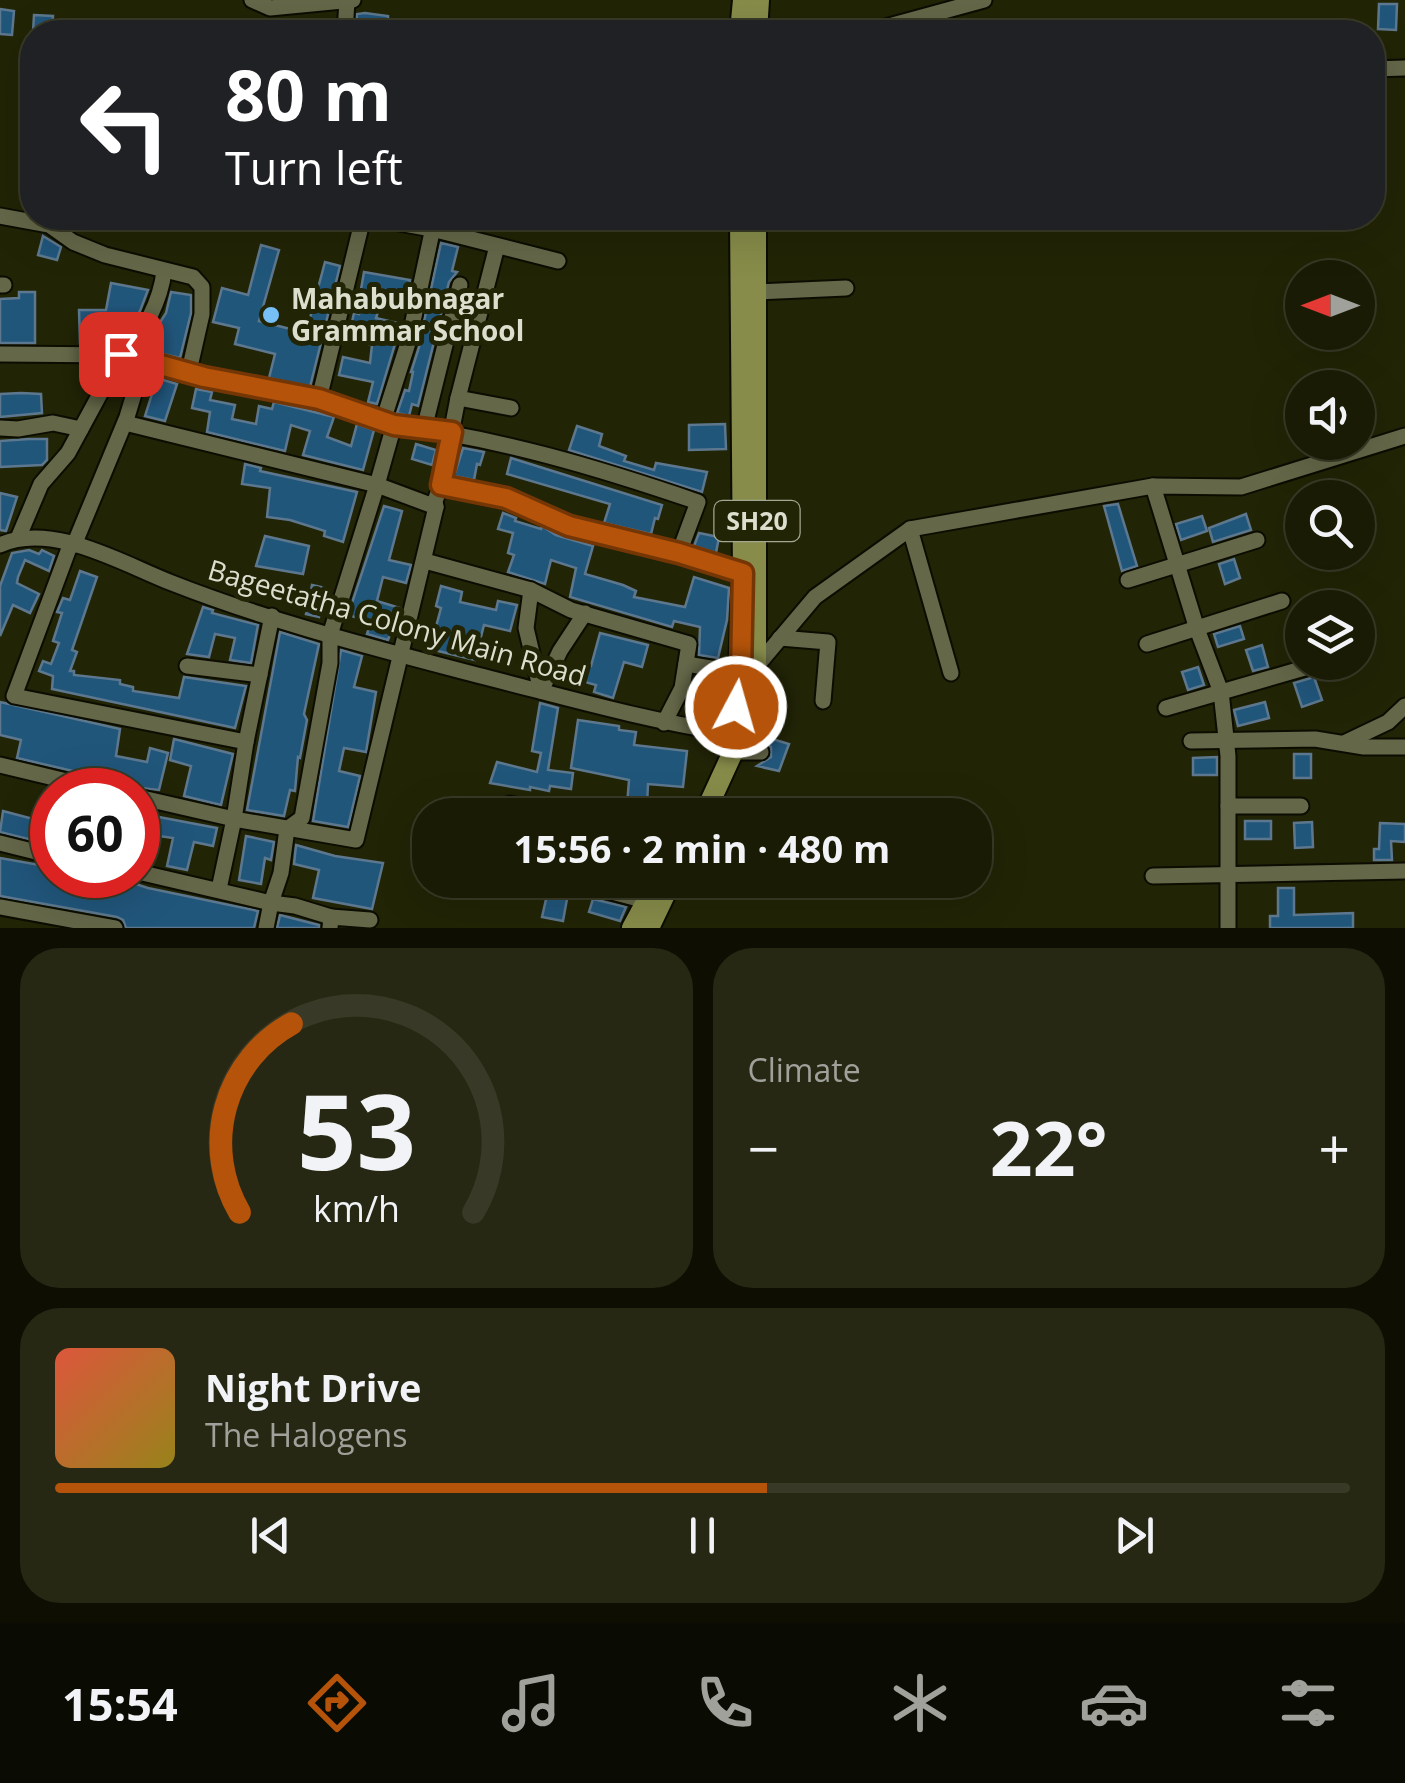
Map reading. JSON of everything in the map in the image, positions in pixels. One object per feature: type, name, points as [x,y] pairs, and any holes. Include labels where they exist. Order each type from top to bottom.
[{"type":"main road","name":"SH20","points":[[740,230],[743,573],[748,670]]},
{"type":"main road","name":"SH20","points":[[700,798],[731,742],[744,728],[756,230]]},
{"type":"main road","name":"SH20","points":[[710,798],[731,742]]},
{"type":"main road","points":[[632,928],[648,898]]},
{"type":"main road","points":[[649,928],[663,898]]},
{"type":"street","points":[[252,0],[270,8],[350,0]]},
{"type":"street","points":[[911,20],[984,0]]},
{"type":"street","points":[[56,230],[105,255],[193,277],[202,287],[202,314],[189,371]]},
{"type":"street","points":[[319,399],[360,230]]},
{"type":"street","points":[[266,928],[287,829],[302,818],[330,663],[330,635],[377,485],[432,230]]},
{"type":"street","points":[[452,230],[558,261]]},
{"type":"street","points":[[160,802],[356,840],[497,246]]},
{"type":"street","points":[[0,544],[19,536],[41,484],[68,453],[122,355],[141,336],[164,272]]},
{"type":"street","points":[[424,429],[460,285]]},
{"type":"street","points":[[757,292],[846,288]]},
{"type":"street","points":[[0,354],[122,355],[319,399],[388,423],[452,432],[617,474],[698,502],[679,553]]},
{"type":"street","points":[[144,361],[125,423],[72,544],[14,696],[246,742]]},
{"type":"street","points":[[458,398],[511,408]]},
{"type":"street","points":[[0,428],[53,423],[81,429]]},
{"type":"street","points":[[125,423],[377,485],[436,507]]},
{"type":"street","points":[[748,670],[815,597],[910,529],[1153,486],[1241,487],[1405,436]]},
{"type":"street","points":[[441,485],[506,498],[569,526],[743,573]]},
{"type":"street","points":[[1153,486],[1197,629],[1221,692],[1228,806],[1228,928]]},
{"type":"street","points":[[910,529],[951,673]]},
{"type":"street","name":"Bageetatha Colony Main Road","points":[[19,536],[72,544],[188,590],[330,635],[762,752]]},
{"type":"street","points":[[1128,580],[1257,540]]},
{"type":"street","points":[[425,562],[531,590],[571,610],[688,644],[682,688],[664,723]]},
{"type":"street","points":[[531,590],[526,628],[541,691]]},
{"type":"street","points":[[1148,644],[1282,601]]},
{"type":"street","points":[[541,691],[560,651],[585,613]]},
{"type":"street","points":[[219,889],[272,616]]},
{"type":"street","points":[[780,638],[828,642],[824,700]]},
{"type":"street","points":[[686,664],[748,670],[778,660]]},
{"type":"street","points":[[187,666],[260,676]]},
{"type":"street","points":[[1166,708],[1285,674]]},
{"type":"street","points":[[0,681],[18,686]]},
{"type":"street","points":[[1344,744],[1388,722],[1405,706]]},
{"type":"street","points":[[1191,741],[1315,739],[1405,747]]},
{"type":"street","points":[[0,765],[30,772]]},
{"type":"street","points":[[1228,806],[1301,806]]},
{"type":"street","points":[[0,843],[30,850]]},
{"type":"street","points":[[1153,876],[1405,871]]},
{"type":"street","points":[[160,877],[294,906],[331,923],[370,920]]},
{"type":"street","points":[[635,898],[646,901]]},
{"type":"street","points":[[0,907],[115,928]]},
{"type":"building","points":[[1379,4],[1397,4],[1396,30],[1385,29],[1385,20],[1378,20]]},
{"type":"building","points":[[0,9],[14,11],[12,35],[0,34]]},
{"type":"building","points":[[357,14],[388,16],[388,20],[357,20]]},
{"type":"building","points":[[34,15],[53,16],[53,20],[34,20]]},
{"type":"building","points":[[43,236],[61,247],[57,260],[38,255]]},
{"type":"building","points":[[441,243],[458,247],[452,271],[457,272],[449,282],[418,406],[412,404],[409,416],[397,413],[405,390],[409,391],[427,322],[424,321]]},
{"type":"building","points":[[261,245],[279,250],[259,321],[306,333],[325,262],[340,266],[310,387],[269,378],[275,354],[235,344],[239,328],[213,322],[222,288],[248,295]]},
{"type":"building","points":[[364,272],[410,280],[406,302],[383,297],[376,318],[401,324],[377,404],[368,402],[373,382],[339,375],[343,357],[370,363],[372,345],[348,339],[354,313],[359,314],[364,296],[360,295]]},
{"type":"building","points":[[111,283],[148,290],[140,311],[119,344],[80,343],[79,310],[106,310]]},
{"type":"building","points":[[19,292],[35,292],[35,343],[0,343],[0,299],[19,298]]},
{"type":"building","points":[[171,292],[191,295],[191,313],[180,358],[143,349],[166,313]]},
{"type":"building","points":[[157,378],[177,384],[165,421],[145,416]]},
{"type":"building","points":[[196,389],[212,392],[210,400],[235,405],[232,419],[256,424],[259,406],[272,409],[274,402],[334,417],[327,437],[351,446],[357,424],[374,430],[363,470],[303,455],[310,431],[291,425],[285,451],[207,432],[210,412],[192,408]]},
{"type":"building","points":[[0,394],[41,394],[42,413],[0,417]]},
{"type":"building","points":[[725,424],[726,449],[689,450],[689,425]]},
{"type":"building","points":[[577,426],[602,434],[599,446],[626,456],[624,461],[654,470],[656,463],[707,472],[702,492],[569,450]]},
{"type":"building","points":[[47,439],[47,460],[42,465],[0,467],[0,441]]},
{"type":"building","points":[[416,444],[436,450],[432,465],[412,459]]},
{"type":"building","points":[[463,448],[484,452],[474,480],[454,476]]},
{"type":"building","points":[[511,458],[662,505],[651,534],[604,523],[610,504],[507,474]]},
{"type":"building","points":[[245,464],[261,468],[260,471],[357,492],[343,542],[324,536],[325,531],[267,517],[270,488],[242,484]]},
{"type":"building","points":[[0,493],[17,497],[6,531],[0,530]]},
{"type":"building","points":[[1118,504],[1137,566],[1122,571],[1104,506]]},
{"type":"building","points":[[384,506],[402,511],[389,560],[411,565],[406,583],[383,577],[377,601],[400,608],[388,640],[367,634],[371,622],[348,615]]},
{"type":"building","points":[[503,513],[516,518],[515,521],[541,529],[542,526],[556,535],[593,546],[585,574],[636,591],[634,597],[685,607],[694,577],[729,588],[718,658],[699,655],[700,627],[674,621],[672,627],[570,597],[576,568],[551,560],[545,584],[508,572],[514,555],[508,553],[513,533],[498,529]]},
{"type":"building","points":[[1246,514],[1251,530],[1213,542],[1209,528]]},
{"type":"building","points":[[1202,516],[1207,531],[1181,540],[1176,524]]},
{"type":"building","points":[[699,533],[719,537],[716,553],[694,546]]},
{"type":"building","points":[[265,536],[309,546],[303,574],[256,566]]},
{"type":"building","points":[[29,550],[39,554],[42,550],[54,556],[49,571],[25,560],[18,577],[17,583],[39,594],[30,613],[13,605],[0,636],[0,586],[12,553]]},
{"type":"building","points":[[1234,559],[1240,578],[1225,584],[1219,564]]},
{"type":"building","points":[[80,571],[97,577],[72,650],[77,652],[70,671],[74,675],[120,680],[120,684],[133,687],[133,691],[179,698],[184,677],[246,686],[235,728],[52,689],[53,676],[39,671],[43,661],[51,664],[59,643],[53,641],[62,613],[57,612],[63,598],[70,600]]},
{"type":"building","points":[[312,585],[325,588],[319,617],[306,614]]},
{"type":"building","points":[[441,586],[462,592],[460,602],[496,610],[498,601],[517,605],[510,631],[484,625],[475,660],[430,649],[441,608],[436,606]]},
{"type":"building","points":[[203,607],[258,625],[251,663],[230,660],[235,638],[215,634],[209,657],[187,654]]},
{"type":"building","points":[[1240,626],[1244,639],[1218,647],[1214,634]]},
{"type":"building","points":[[280,632],[319,644],[304,714],[307,720],[295,791],[290,790],[284,816],[247,810]]},
{"type":"building","points":[[600,633],[648,645],[642,667],[624,662],[613,698],[594,692],[596,685],[578,680],[583,664],[591,666]]},
{"type":"building","points":[[1262,645],[1268,667],[1253,671],[1246,650]]},
{"type":"building","points":[[341,650],[362,656],[354,687],[376,692],[366,752],[344,748],[339,771],[360,776],[348,827],[313,821]]},
{"type":"building","points":[[1198,667],[1204,685],[1188,690],[1182,672]]},
{"type":"building","points":[[1315,680],[1322,700],[1302,707],[1294,683]]},
{"type":"building","points":[[0,702],[120,729],[116,756],[147,762],[150,748],[168,753],[160,786],[160,768],[60,768],[17,758],[21,740],[0,735]]},
{"type":"building","points":[[1265,702],[1269,718],[1238,726],[1234,710]]},
{"type":"building","points":[[540,703],[558,708],[548,770],[573,773],[571,789],[550,786],[549,791],[530,790],[490,783],[497,762],[537,772],[541,753],[532,751]]},
{"type":"building","points":[[578,720],[636,732],[634,745],[687,751],[683,787],[648,784],[647,798],[628,798],[629,780],[571,768]]},
{"type":"building","points":[[766,737],[789,744],[779,771],[757,766],[771,757]]},
{"type":"building","points":[[174,739],[233,754],[221,805],[184,796],[191,766],[170,760]]},
{"type":"building","points":[[1294,754],[1311,754],[1311,778],[1294,778]]},
{"type":"building","points":[[1217,757],[1217,775],[1193,775],[1193,758]]},
{"type":"building","points":[[3,811],[30,818],[30,840],[0,832]]},
{"type":"building","points":[[160,817],[217,828],[213,846],[194,842],[187,870],[167,866],[173,838],[160,836]]},
{"type":"building","points":[[1245,821],[1271,821],[1271,839],[1245,839]]},
{"type":"building","points":[[1312,822],[1313,847],[1295,848],[1294,823]]},
{"type":"building","points":[[1380,823],[1405,824],[1405,842],[1391,841],[1392,860],[1374,860],[1374,849],[1379,849]]},
{"type":"building","points":[[246,836],[274,842],[271,860],[265,858],[261,884],[239,880]]},
{"type":"building","points":[[296,845],[383,863],[372,909],[313,898],[319,870],[294,864]]},
{"type":"building","points":[[0,858],[30,863],[30,898],[160,898],[160,891],[258,911],[254,928],[126,928],[117,917],[0,896]]},
{"type":"building","points":[[1278,888],[1294,888],[1294,915],[1353,913],[1353,928],[1270,928],[1270,916],[1278,916]]},
{"type":"building","points":[[546,898],[567,899],[563,921],[542,917]]},
{"type":"building","points":[[593,899],[626,907],[620,921],[589,912]]},
{"type":"building","points":[[280,915],[319,925],[319,928],[277,928]]},
{"type":"place","name":"Mahabubnagar Grammar School","points":[[271,315]]},
{"type":"route","points":[[121,354],[204,377],[319,399],[394,425],[452,432],[441,485],[506,498],[569,526],[743,573],[741,674],[736,707]]}]
